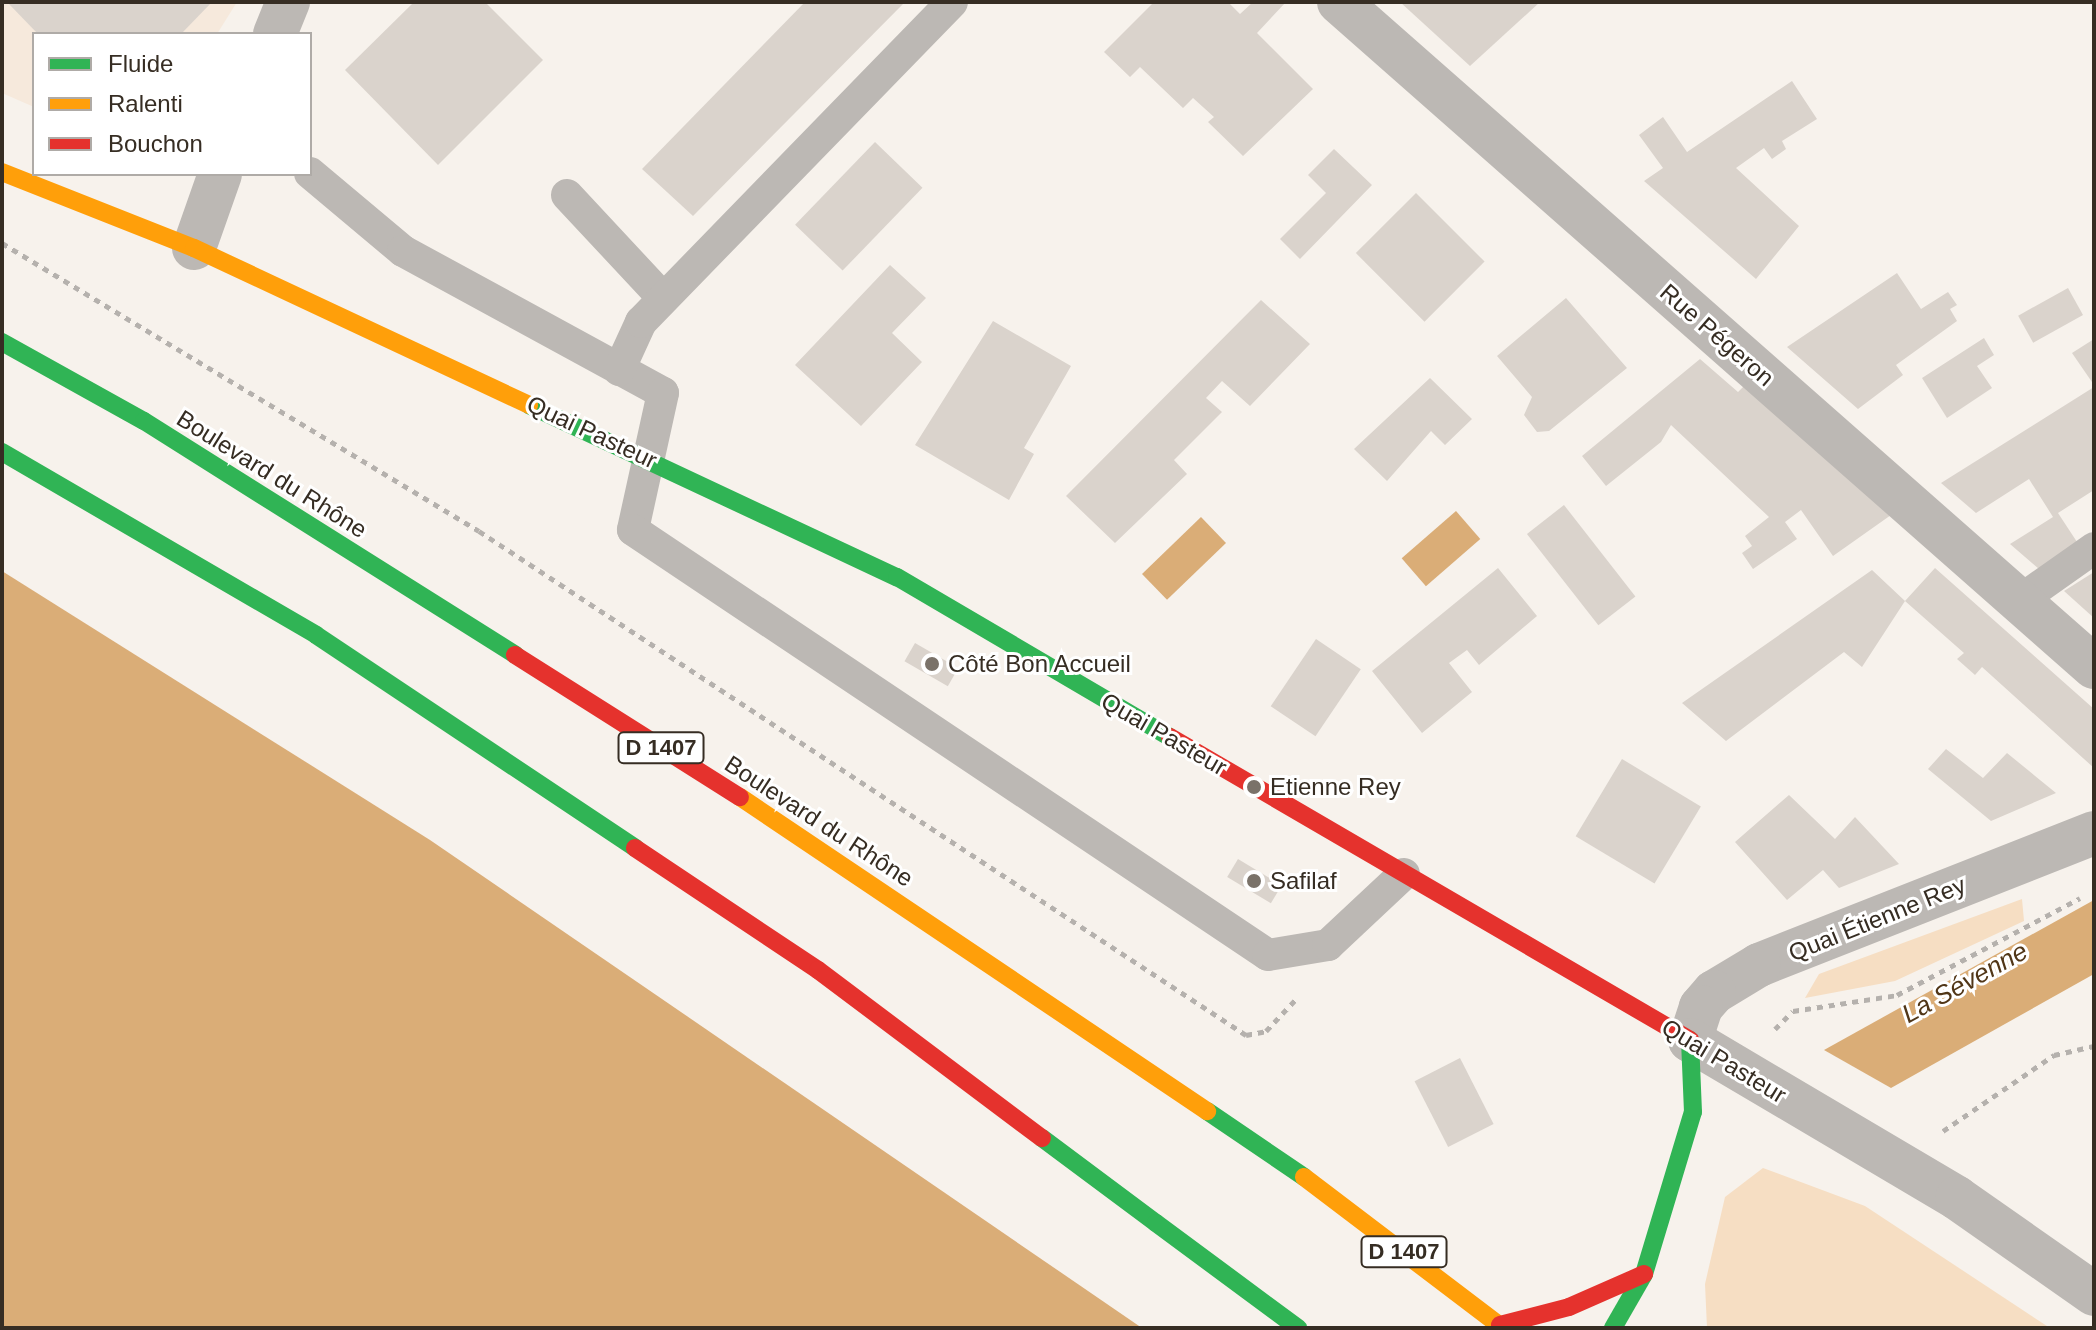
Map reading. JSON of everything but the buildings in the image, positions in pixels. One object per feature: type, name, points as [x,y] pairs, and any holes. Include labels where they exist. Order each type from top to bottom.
[{"type":"main road","name":"Quai Pasteur","points":[[2,172],[194,248],[897,577],[1690,1040]]},
{"type":"main road","name":"Boulevard du Rhône","points":[[2,342],[144,421],[857,871],[1304,1177],[1501,1326]]},
{"type":"main road","points":[[2,452],[316,635],[818,970],[1298,1328]]},
{"type":"main road","points":[[1613,1328],[1644,1274],[1693,1112],[1690,1040]]},
{"type":"main road","points":[[1644,1274],[1648,1301]]},
{"type":"main road","points":[[1501,1326],[1569,1307],[1644,1274]]},
{"type":"street","points":[[276,32],[288,2]]},
{"type":"street","name":"Rue Pégeron","points":[[1339,2],[2094,667]]},
{"type":"street","points":[[194,248],[219,176]]},
{"type":"street","name":"Quai Étienne Rey","points":[[1690,1040],[1701,1007],[1714,992],[1759,965],[2094,833]]},
{"type":"street","name":"Quai Pasteur","points":[[1690,1040],[1957,1198],[2094,1294]]},
{"type":"lane","points":[[619,370],[641,322],[952,2]]},
{"type":"lane","points":[[312,175],[403,251],[663,393],[633,530],[1268,955],[1328,945],[1404,874]]},
{"type":"lane","points":[[567,195],[663,298]]},
{"type":"lane","points":[[2019,601],[2094,548]]},
{"type":"path","points":[[1771,1033],[1793,1011],[1897,995],[2094,891]]},
{"type":"path","points":[[1935,1137],[2054,1055],[2094,1046]]},
{"type":"shaded area","points":[[2,2],[237,2],[218,32],[32,32],[32,106],[2,93]]},
{"type":"shaded area","points":[[2022,899],[2024,921],[1895,981],[1805,998],[1819,974]]},
{"type":"shaded area","points":[[1763,1168],[1865,1206],[2050,1328],[1707,1328],[1705,1284],[1725,1197]]},
{"type":"water","points":[[1456,511],[1480,539],[1426,586],[1402,558]]},
{"type":"water","points":[[1201,517],[1226,543],[1167,600],[1142,574]]},
{"type":"water","points":[[2,571],[430,840],[1142,1328],[2,1328]]},
{"type":"water","name":"La Sévenne","points":[[2094,900],[2094,974],[1891,1088],[1824,1050]]},
{"type":"traffic: fast","points":[[2,342],[144,421],[515,655]]},
{"type":"traffic: fast","points":[[529,405],[897,577],[1170,737]]},
{"type":"traffic: fast","points":[[2,452],[316,635],[635,848]]},
{"type":"traffic: fast","points":[[1613,1328],[1644,1274],[1693,1112],[1690,1040]]},
{"type":"traffic: fast","points":[[1207,1111],[1304,1177]]},
{"type":"traffic: fast","points":[[1042,1138],[1156,1223]]},
{"type":"traffic: fast","points":[[1156,1223],[1298,1328]]},
{"type":"traffic: slow","points":[[2,172],[194,248],[529,405]]},
{"type":"traffic: slow","points":[[740,797],[1207,1111]]},
{"type":"traffic: slow","points":[[1304,1177],[1503,1328]]},
{"type":"traffic: jam","points":[[515,655],[740,797]]},
{"type":"traffic: jam","points":[[1170,737],[1690,1040]]},
{"type":"traffic: jam","points":[[635,848],[818,970],[1042,1138]]},
{"type":"traffic: jam","points":[[1500,1325],[1569,1307],[1644,1274]]},
{"type":"place","name":"Côté Bon Accueil","points":[[932,664]]},
{"type":"place","name":"Etienne Rey","points":[[1254,787]]},
{"type":"place","name":"Safilaf","points":[[1254,881]]}]
